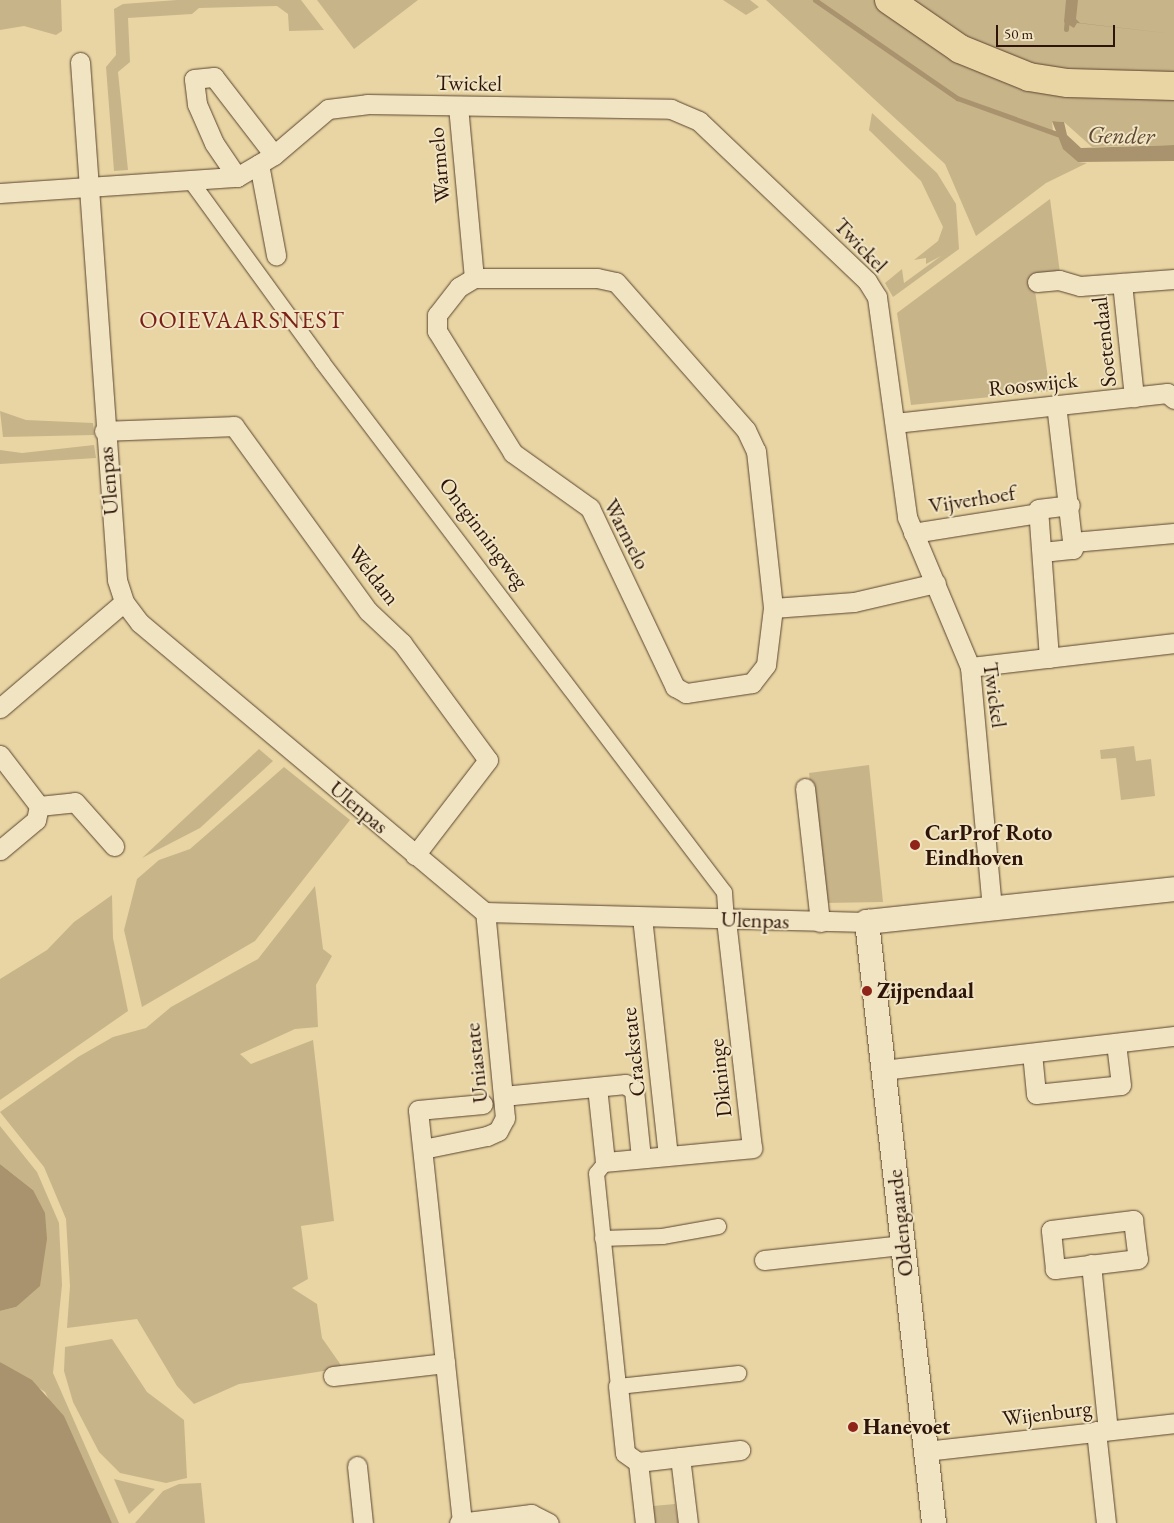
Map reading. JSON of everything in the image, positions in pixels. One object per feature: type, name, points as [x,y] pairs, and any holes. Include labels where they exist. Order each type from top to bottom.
[{"type":"highway","points":[[889,0],[960,49],[1020,74],[1068,83],[1174,86]]},
{"type":"street","name":"Ulenpas","points":[[80,62],[104,431],[116,580],[124,602],[140,624],[485,912],[867,922],[1174,889]]},
{"type":"street","points":[[237,177],[214,143],[197,104],[194,79],[214,77],[267,159],[276,255]]},
{"type":"street","name":"Twickel","points":[[0,193],[237,177],[267,159],[328,108],[367,104],[671,109],[699,122],[867,281],[883,322],[895,423],[913,532],[970,667],[992,908]]},
{"type":"street","name":"Warmelo","points":[[458,106],[474,278]]},
{"type":"street","name":"Ontginningweg","points":[[190,180],[724,892],[726,919]]},
{"type":"street","name":"Warmelo","points":[[474,278],[597,278],[616,282],[632,296],[751,439],[756,451],[773,608],[766,665],[756,679],[686,693],[675,687],[590,508],[513,453],[437,331],[437,315],[459,287],[474,278]]},
{"type":"street","name":"Soetendaal","points":[[1037,282],[1059,280],[1080,286],[1174,279]]},
{"type":"street","name":"Soetendaal","points":[[1122,283],[1134,397]]},
{"type":"street","name":"Rooswijck","points":[[895,423],[1167,393],[1174,399]]},
{"type":"street","points":[[1042,552],[1073,549],[1070,505],[1056,405]]},
{"type":"street","name":"Weldam","points":[[104,431],[234,426],[368,611],[408,651],[488,760],[415,855]]},
{"type":"street","name":"Vijverhoef","points":[[1049,658],[1038,509],[1070,505]]},
{"type":"street","name":"Vijverhoef","points":[[913,532],[1039,513]]},
{"type":"street","points":[[1073,542],[1174,533]]},
{"type":"street","points":[[773,608],[854,602],[936,583]]},
{"type":"street","points":[[0,708],[124,602]]},
{"type":"street","points":[[970,667],[1174,644]]},
{"type":"street","points":[[0,755],[39,806],[36,820],[0,850]]},
{"type":"street","points":[[805,788],[820,922]]},
{"type":"street","points":[[39,806],[75,802],[114,846]]},
{"type":"street","name":"Uniastate","points":[[423,1149],[498,1131],[505,1118],[485,912]]},
{"type":"street","name":"Crackstate","points":[[642,917],[668,1156]]},
{"type":"street","name":"Dikninge","points":[[668,1156],[752,1148],[726,919]]},
{"type":"street","name":"Oldengaarde","points":[[867,922],[934,1523]]},
{"type":"street","points":[[884,1070],[1174,1036]]},
{"type":"street","points":[[1032,1053],[1036,1094],[1121,1085],[1116,1043]]},
{"type":"street","name":"Crackstate","points":[[503,1096],[624,1084],[634,1090],[641,1158]]},
{"type":"street","name":"Crackstate","points":[[597,1087],[605,1162],[596,1173],[618,1386]]},
{"type":"street","name":"Uniastate","points":[[460,1522],[418,1110],[483,1104]]},
{"type":"street","points":[[605,1162],[668,1156]]},
{"type":"street","points":[[1134,1220],[1138,1259],[1091,1264],[1055,1269],[1051,1230],[1134,1220]]},
{"type":"street","points":[[602,1238],[662,1236],[718,1226]]},
{"type":"street","points":[[764,1260],[903,1245]]},
{"type":"street","points":[[1091,1264],[1106,1523]]},
{"type":"street","points":[[333,1376],[445,1363]]},
{"type":"street","points":[[738,1372],[618,1386],[625,1453],[638,1462],[740,1450]]},
{"type":"street","name":"Wijenburg","points":[[926,1452],[1174,1423]]},
{"type":"street","points":[[680,1456],[688,1523]]},
{"type":"street","points":[[638,1462],[645,1523]]},
{"type":"street","points":[[356,1466],[363,1523]]},
{"type":"street","points":[[460,1522],[531,1514],[549,1523]]},
{"type":"shaded area","points":[[0,0],[61,0],[62,31],[56,35],[24,26],[0,30]]},
{"type":"shaded area","points":[[177,0],[301,0],[324,30],[289,31],[288,14],[277,6],[199,8],[192,14],[128,18],[130,62],[118,72],[128,170],[114,171],[106,67],[116,55],[114,9],[123,4]]},
{"type":"shaded area","points":[[317,0],[418,0],[354,49]]},
{"type":"shaded area","points":[[723,0],[750,0],[759,7],[746,15]]},
{"type":"shaded area","points":[[766,0],[878,0],[958,53],[1174,94],[1174,145],[1092,147],[1064,122],[1052,121],[1053,131],[1078,162],[1087,163],[1046,183],[976,236],[945,164]]},
{"type":"shaded area","points":[[899,0],[1174,0],[1174,76],[1129,79],[998,61]]},
{"type":"shaded area","points":[[1066,0],[1078,0],[1076,19],[1080,23],[1174,34],[1077,23],[1074,28],[1064,22]]},
{"type":"shaded area","points":[[872,113],[937,173],[956,204],[959,249],[893,297],[885,283],[902,269],[904,283],[941,256],[926,264],[926,258],[914,260],[938,241],[943,227],[921,181],[869,130]]},
{"type":"shaded area","points":[[1052,121],[1064,122],[1067,135],[1081,148],[1174,145],[1174,161],[1078,162],[1063,149]]},
{"type":"shaded area","points":[[1050,199],[1061,280],[1034,284],[1050,391],[911,405],[897,313]]},
{"type":"shaded area","points":[[0,411],[26,420],[93,423],[94,435],[3,437]]},
{"type":"shaded area","points":[[94,445],[96,458],[0,464],[0,450],[22,453]]},
{"type":"shaded area","points":[[1134,746],[1136,761],[1151,759],[1155,796],[1121,800],[1116,758],[1101,759],[1100,750]]},
{"type":"shaded area","points":[[259,749],[273,761],[200,828],[142,858]]},
{"type":"shaded area","points":[[869,765],[883,902],[824,903],[809,773]]},
{"type":"shaded area","points":[[284,767],[350,820],[255,941],[142,1007],[124,930],[137,879],[159,860],[190,849]]},
{"type":"shaded area","points":[[315,886],[323,949],[332,956],[316,985],[318,1027],[295,1029],[240,1054],[251,1064],[313,1040],[334,1221],[301,1226],[308,1279],[292,1288],[317,1304],[322,1338],[343,1368],[239,1384],[194,1404],[177,1386],[137,1319],[67,1328],[70,1286],[66,1219],[44,1167],[0,1112],[78,1057],[113,1037],[146,1028],[171,1007],[258,959]]},
{"type":"shaded area","points":[[112,895],[113,938],[128,1011],[0,1100],[0,979],[47,950],[74,922]]},
{"type":"shaded area","points":[[0,1126],[37,1172],[59,1223],[62,1285],[53,1373],[119,1523],[112,1523],[45,1392],[0,1362],[0,1311],[16,1307],[33,1190],[0,1164]]},
{"type":"shaded area","points":[[0,1164],[33,1190],[45,1213],[47,1239],[40,1286],[16,1307],[0,1311]]},
{"type":"shaded area","points":[[112,1339],[147,1392],[184,1420],[187,1478],[166,1483],[120,1473],[99,1452],[73,1402],[64,1371],[65,1347]]},
{"type":"shaded area","points":[[0,1362],[32,1380],[64,1416],[112,1523],[0,1523]]},
{"type":"shaded area","points":[[114,1479],[155,1489],[129,1514]]},
{"type":"shaded area","points":[[201,1483],[205,1523],[135,1523],[163,1491],[179,1484]]},
{"type":"shaded area","points":[[675,1504],[678,1523],[654,1523],[653,1506]]},
{"type":"waterway","points":[[815,0],[957,98],[1060,135]]},
{"type":"waterway","name":"Gender","points":[[1066,29],[1067,18]]},
{"type":"place","name":"CarProf Roto Eindhoven","points":[[915,845]]},
{"type":"place","name":"Zijpendaal","points":[[867,991]]},
{"type":"place","name":"Hanevoet","points":[[853,1427]]},
{"type":"district","name":"OOIEVAARSNEST","points":[[242,320]]}]
